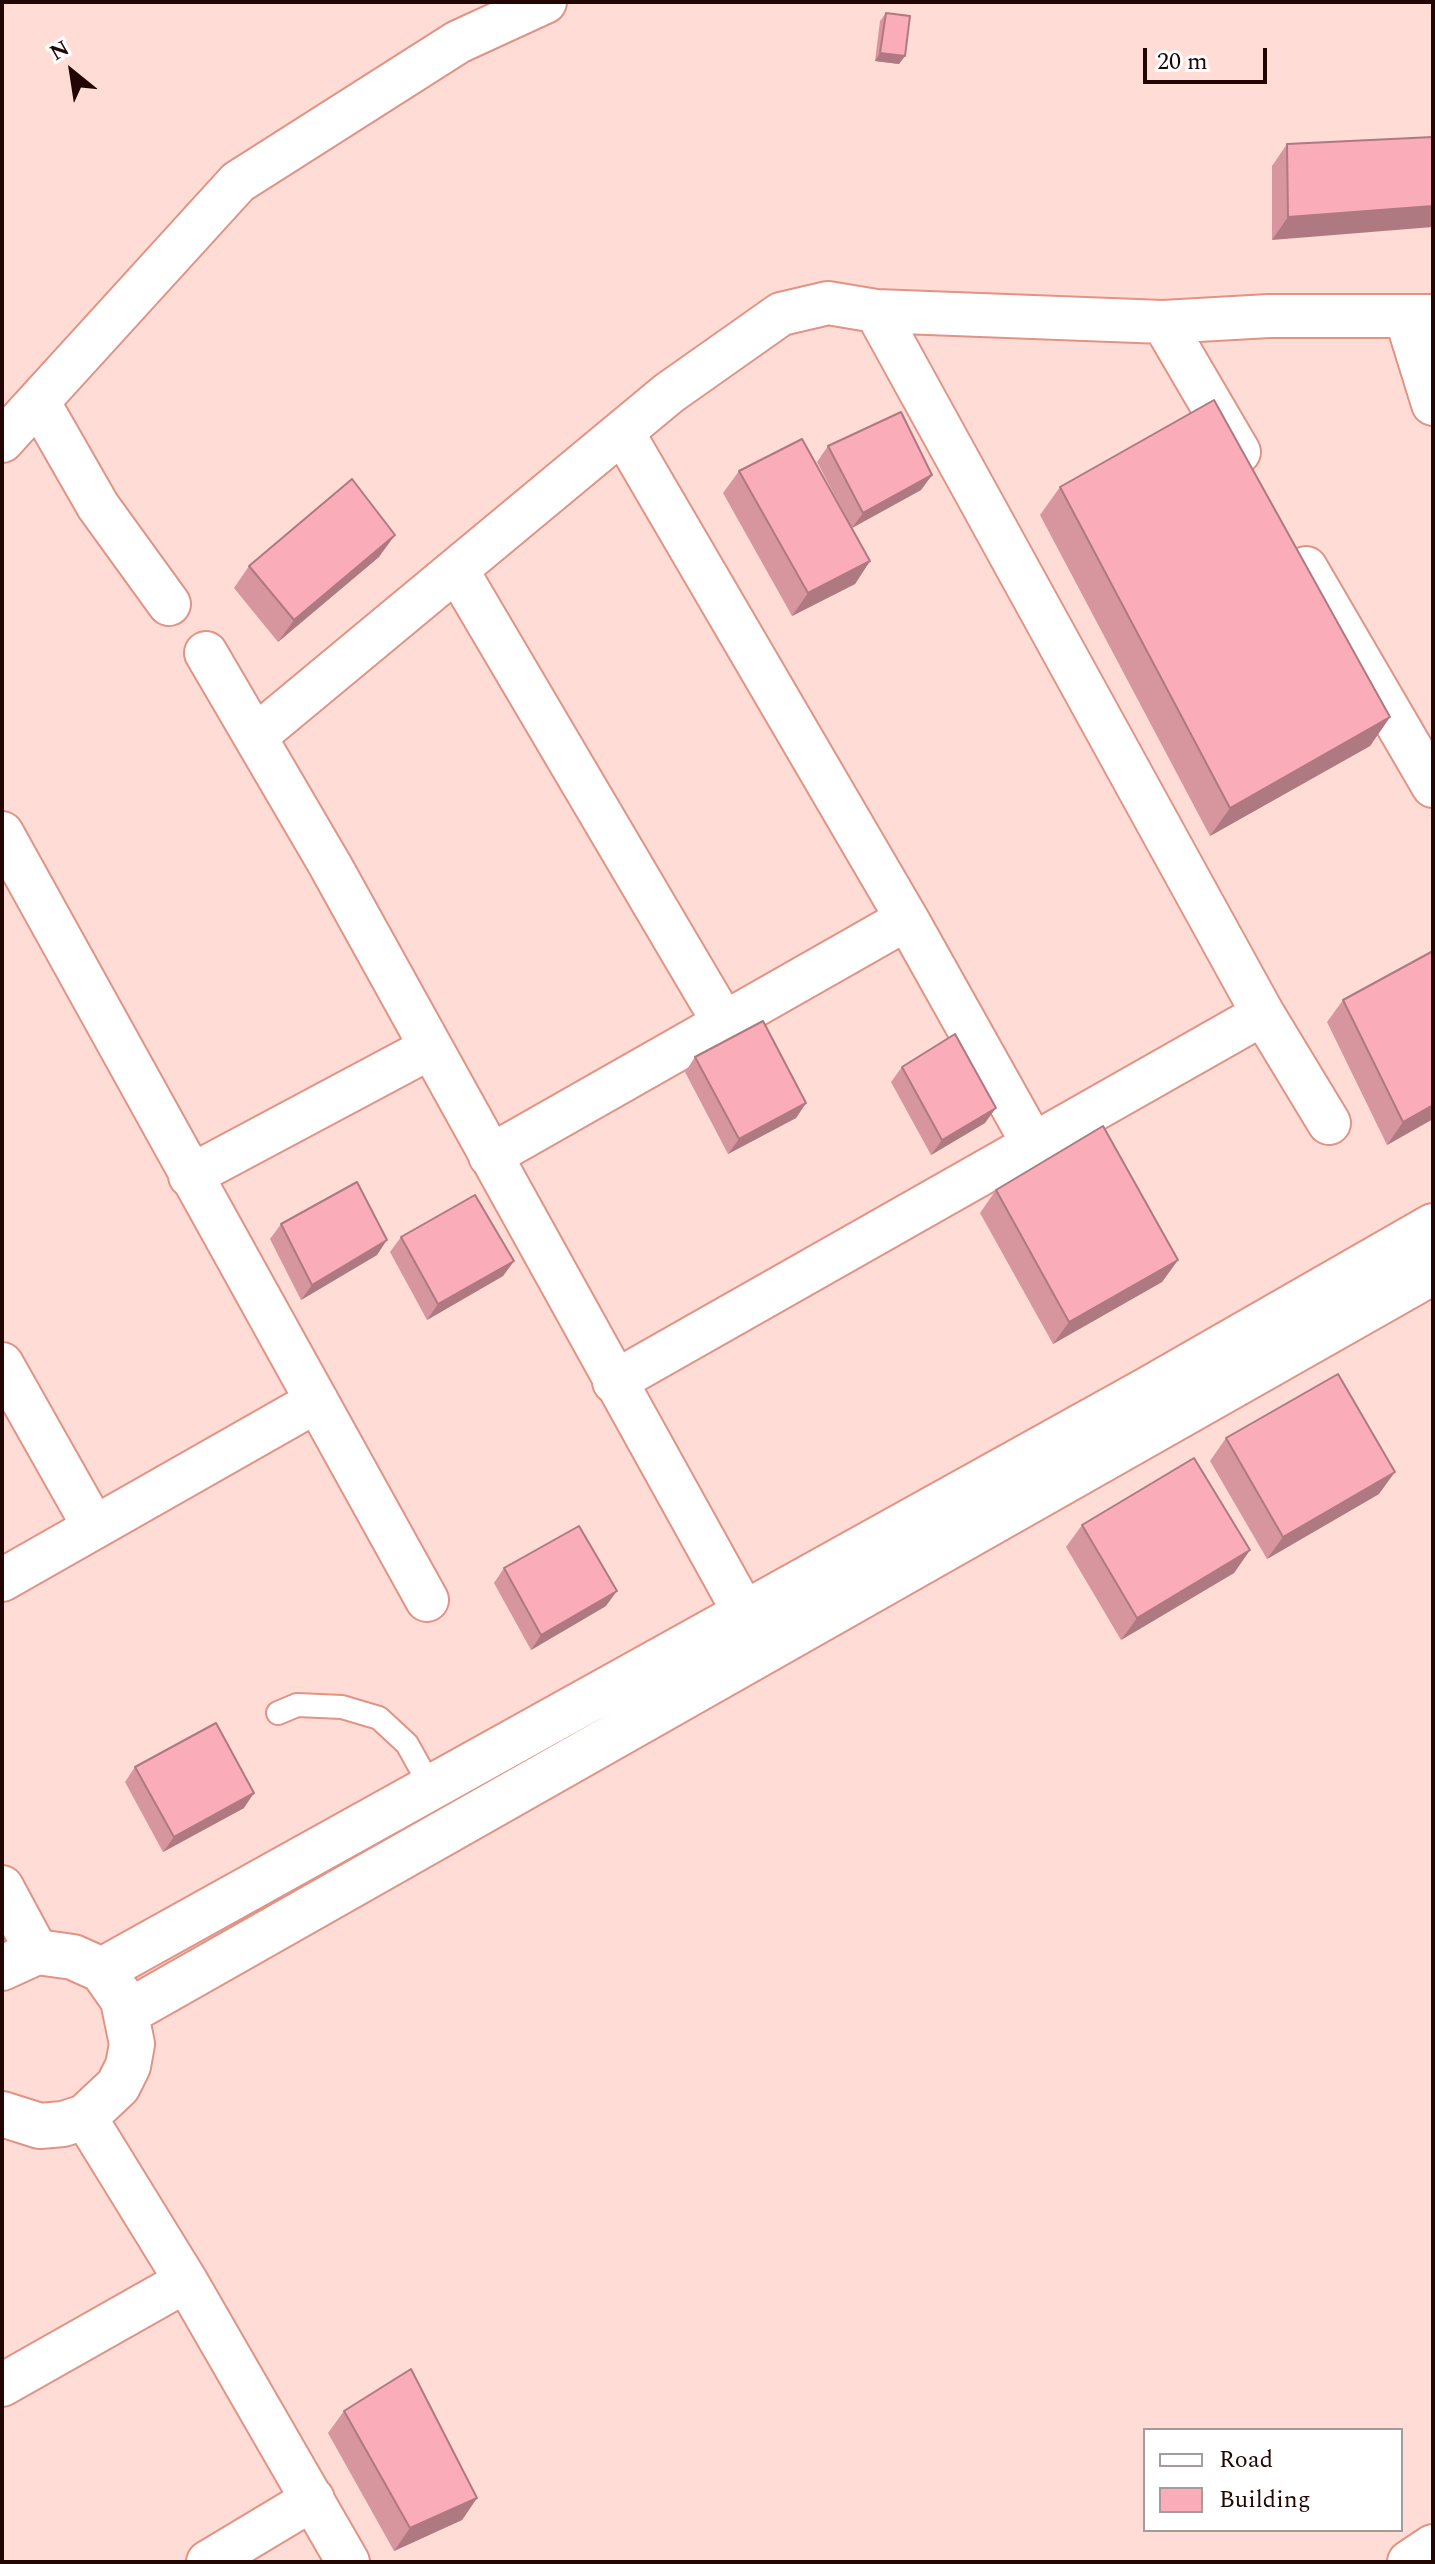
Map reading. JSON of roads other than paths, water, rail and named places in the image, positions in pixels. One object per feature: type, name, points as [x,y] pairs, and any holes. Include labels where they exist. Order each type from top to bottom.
[{"type":"street","points":[[2,441],[238,182],[458,42],[545,2]]},
{"type":"street","points":[[257,735],[458,572],[669,393],[781,314],[828,303],[876,311],[1163,322],[1269,316],[1420,317],[1433,404]]},
{"type":"street","points":[[876,311],[1263,1014],[1329,1123]]},
{"type":"street","points":[[1163,322],[1258,486]]},
{"type":"street","points":[[39,403],[98,506],[169,604]]},
{"type":"street","points":[[623,433],[907,919],[1033,1144]]},
{"type":"street","points":[[1290,540],[1433,786]]},
{"type":"street","points":[[458,572],[724,1023]]},
{"type":"street","points":[[206,653],[257,735],[754,1630]]},
{"type":"street","points":[[2,833],[427,1600]]},
{"type":"street","points":[[490,1156],[907,919]]},
{"type":"street","points":[[614,1382],[1263,1014]]},
{"type":"street","points":[[190,1176],[430,1048]]},
{"type":"street","points":[[128,2012],[754,1630],[1157,1408],[1325,1310],[1433,1226]]},
{"type":"street","points":[[1325,1310],[1433,1272]]},
{"type":"street","points":[[2,1364],[94,1527]]},
{"type":"street","points":[[2,1580],[317,1401]]},
{"type":"street","points":[[102,1970],[431,1787],[754,1630]]},
{"type":"street","points":[[2,1887],[19,1960],[73,1957],[102,1970],[128,2012],[132,2044],[128,2066],[111,2095],[85,2117],[63,2124],[40,2126],[2,2114]]},
{"type":"street","points":[[85,2117],[186,2281],[348,2562]]},
{"type":"street","points":[[2,2385],[186,2281]]},
{"type":"street","points":[[208,2562],[313,2499]]},
{"type":"street","points":[[1409,2562],[1433,2546]]},
{"type":"lane","points":[[278,1713],[297,1705],[342,1707],[379,1718],[407,1744],[431,1787]]}]
